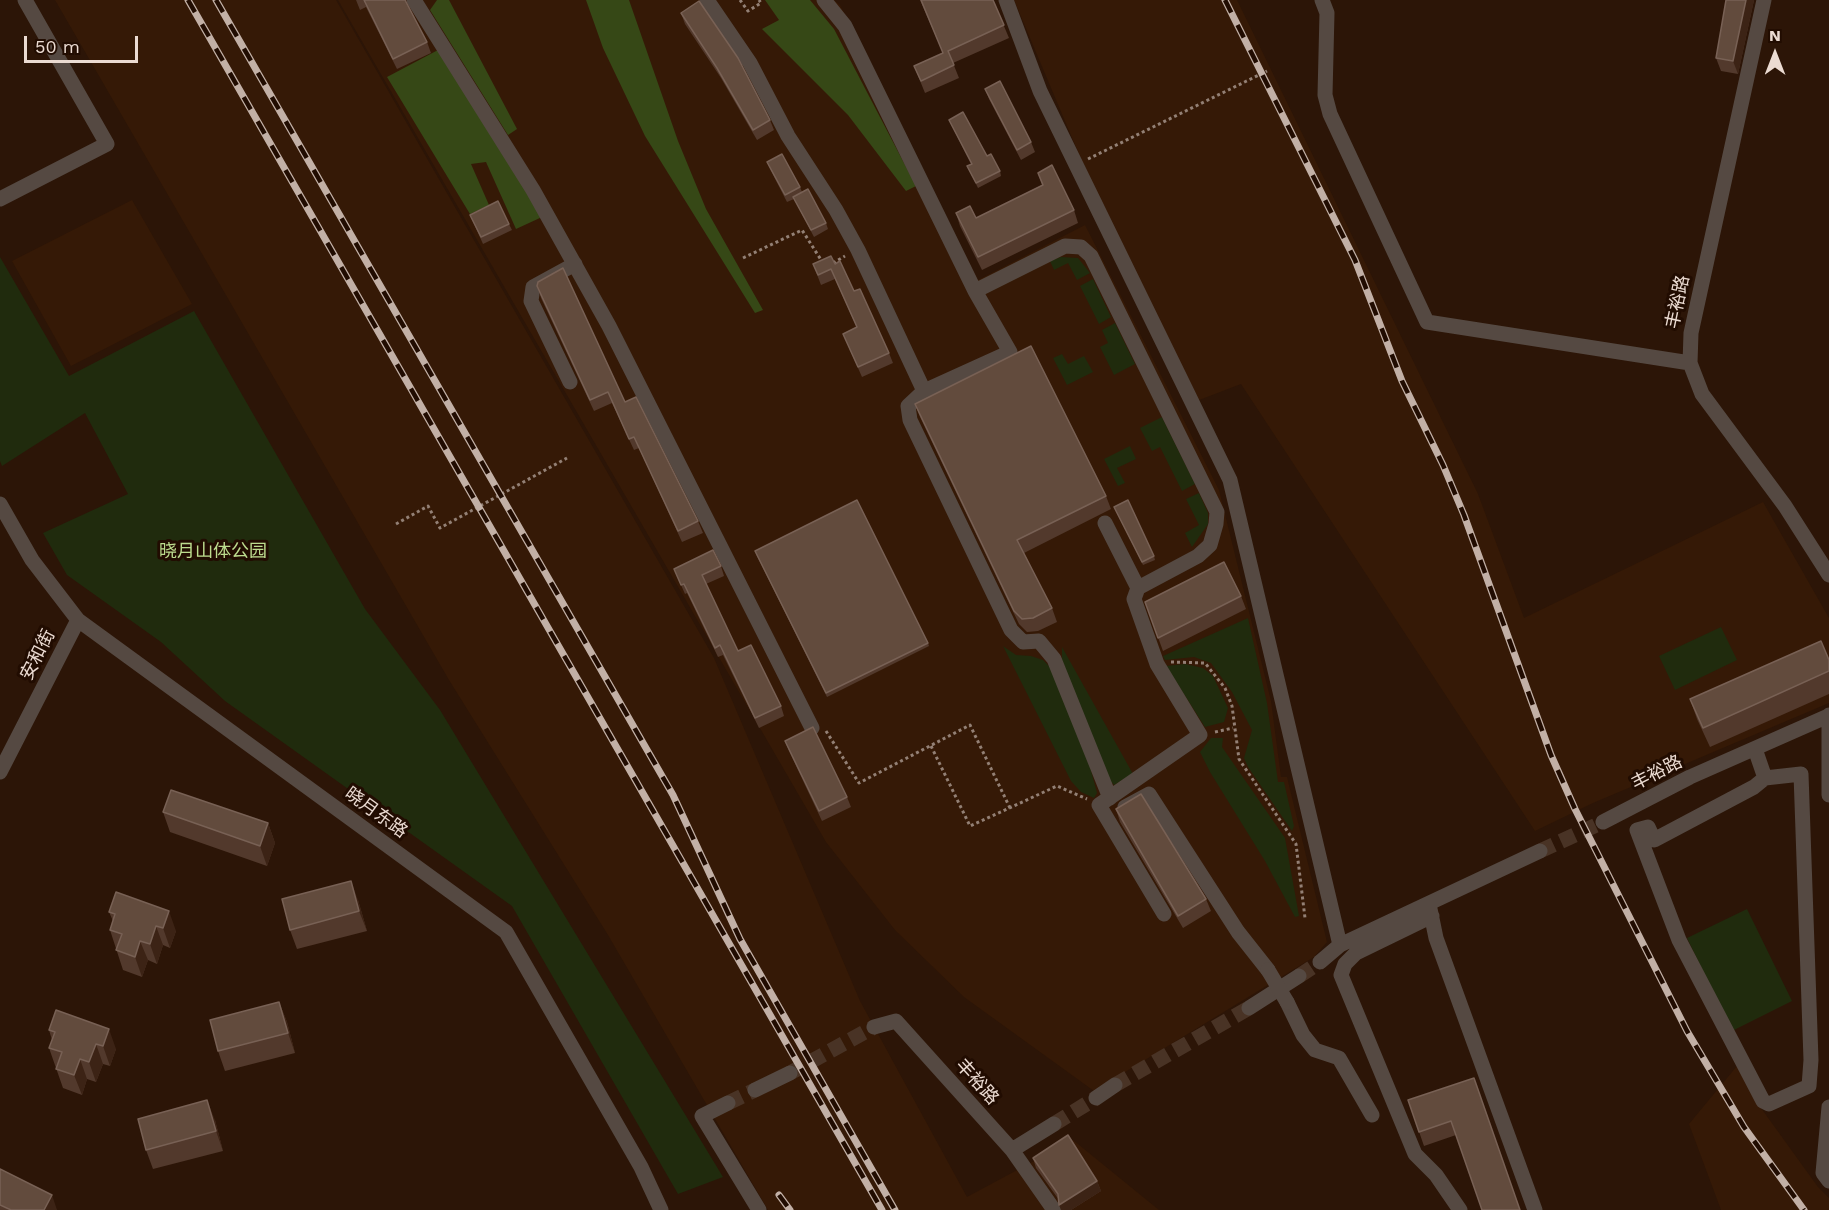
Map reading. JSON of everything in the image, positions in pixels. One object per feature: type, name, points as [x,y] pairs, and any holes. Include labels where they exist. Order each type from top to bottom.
[{"type":"street","points":[[0,199],[107,144],[25,0]]},
{"type":"street","points":[[414,0],[533,190],[575,264],[817,727]]},
{"type":"street","points":[[706,0],[750,63],[788,136],[814,173],[858,250],[924,391]]},
{"type":"street","points":[[824,0],[845,26],[975,291],[1010,352],[924,391],[908,406],[910,420],[1011,630],[1023,642],[1039,640],[1054,659],[1105,807],[1164,914]]},
{"type":"street","points":[[1006,0],[1040,91],[1230,480],[1340,945]]},
{"type":"street","points":[[1322,0],[1326,13],[1325,95],[1330,114],[1427,321],[1690,363]]},
{"type":"street","name":"丰裕路","points":[[1764,0],[1691,333],[1690,363],[1702,394],[1785,506],[1829,575]]},
{"type":"street","points":[[975,291],[1065,246],[1081,247],[1091,256],[1217,512],[1216,524],[1209,544],[1198,556],[1138,588],[1134,599],[1157,664],[1200,735],[1105,807]]},
{"type":"street","points":[[570,382],[531,301],[533,287],[575,264]]},
{"type":"street","name":"晓月东路","points":[[0,504],[32,560],[78,620],[506,932],[641,1167],[661,1210]]},
{"type":"street","points":[[1105,523],[1138,588]]},
{"type":"street","name":"安和街","points":[[0,772],[78,620]]},
{"type":"street","name":"丰裕路","points":[[1603,822],[1690,777],[1828,715],[1829,795]]},
{"type":"street","points":[[1755,749],[1765,778]]},
{"type":"street","points":[[1802,774],[1811,1060],[1809,1086],[1769,1104],[1763,1101],[1679,940],[1637,830],[1648,827],[1654,840],[1754,787],[1765,778],[1802,774]]},
{"type":"street","points":[[1105,807],[1149,794],[1238,932],[1268,970],[1303,1035],[1315,1050],[1339,1058],[1372,1115]]},
{"type":"street","points":[[1460,1210],[1436,1175],[1415,1154],[1341,975],[1345,964],[1356,953],[1540,851]]},
{"type":"street","points":[[1320,962],[1340,945],[1430,910]]},
{"type":"street","points":[[1430,910],[1436,938],[1535,1210]]},
{"type":"street","points":[[1249,1008],[1299,976]]},
{"type":"street","name":"丰裕路","points":[[874,1027],[896,1021],[1012,1150]]},
{"type":"street","points":[[754,1090],[790,1072]]},
{"type":"street","points":[[1096,1098],[1115,1085]]},
{"type":"street","points":[[728,1103],[702,1116],[759,1210]]},
{"type":"street","points":[[1829,1107],[1823,1173],[1829,1181]]},
{"type":"street","points":[[1054,1125],[1012,1150],[1054,1210]]},
{"type":"path","points":[[740,0],[748,11],[761,3],[759,0]]},
{"type":"path","points":[[1076,165],[1267,71]]},
{"type":"path","points":[[743,258],[802,230],[825,267],[858,250]]},
{"type":"path","points":[[396,524],[428,506],[440,528],[567,458]]},
{"type":"path","points":[[1157,664],[1185,660],[1205,663],[1225,688],[1232,706],[1233,728],[1239,759],[1296,844],[1305,918]]},
{"type":"path","points":[[817,727],[859,783],[970,724],[1010,808]]},
{"type":"path","points":[[1200,735],[1233,728]]},
{"type":"path","points":[[931,746],[970,826],[1057,786],[1105,807]]},
{"type":"shaded area","points":[[55,0],[336,0],[714,658],[860,1001],[967,1197],[1073,1140],[1159,1210],[768,1210],[608,935],[449,680]]},
{"type":"shaded area","points":[[338,0],[834,0],[840,5],[978,280],[1085,225],[1219,490],[1271,701],[1281,777],[1287,777],[1327,942],[1314,957],[1094,1091],[964,997],[895,930],[826,842]]},
{"type":"shaded area","points":[[1014,0],[1237,0],[1478,494],[1524,618],[1763,502],[1829,618],[1829,703],[1593,803],[1535,831],[1241,384],[1194,402],[1078,152]]},
{"type":"shaded area","points":[[132,200],[192,304],[71,366],[12,261]]},
{"type":"shaded area","points":[[1737,1066],[1761,1108],[1818,1187],[1829,1198],[1829,1210],[1721,1210],[1689,1124]]},
{"type":"green space","points":[[437,0],[449,0],[517,129],[508,135],[430,10]]},
{"type":"green space","points":[[586,0],[629,0],[678,141],[706,209],[763,310],[755,313],[645,136],[603,48]]},
{"type":"green space","points":[[765,0],[810,0],[834,29],[916,186],[906,191],[848,115],[762,29],[779,20]]},
{"type":"green space","points":[[438,50],[542,217],[516,229],[486,162],[471,164],[489,205],[470,214],[387,77]]},
{"type":"green space","name":"晓月山体公园","points":[[0,257],[69,376],[194,311],[365,609],[440,710],[723,1177],[678,1194],[512,906],[225,701],[161,642],[67,575],[43,533],[128,494],[85,413],[2,466],[0,461]]},
{"type":"green space","points":[[1061,257],[1078,258],[1090,273],[1077,280],[1068,263],[1054,270],[1050,261]]},
{"type":"green space","points":[[1093,279],[1111,317],[1099,324],[1080,286]]},
{"type":"green space","points":[[1115,323],[1135,364],[1114,375],[1100,347],[1108,343],[1102,330]]},
{"type":"green space","points":[[1062,354],[1068,364],[1084,356],[1093,372],[1067,385],[1053,358]]},
{"type":"green space","points":[[1162,417],[1195,484],[1182,491],[1160,447],[1152,451],[1140,428]]},
{"type":"green space","points":[[1130,446],[1136,459],[1117,468],[1125,483],[1118,486],[1104,459]]},
{"type":"green space","points":[[1199,493],[1208,513],[1208,524],[1192,547],[1185,533],[1199,525],[1186,499]]},
{"type":"green space","points":[[1248,618],[1267,703],[1278,782],[1284,782],[1294,826],[1292,831],[1248,767],[1244,758],[1252,730],[1232,692],[1211,663],[1194,657],[1165,660],[1163,656]]},
{"type":"green space","points":[[1721,627],[1737,660],[1675,690],[1659,656]]},
{"type":"green space","points":[[1003,646],[1016,655],[1043,660],[1051,668],[1089,763],[1097,793],[1094,798],[1081,792],[1071,781]]},
{"type":"green space","points":[[1062,647],[1133,774],[1114,785],[1105,775],[1062,662]]},
{"type":"green space","points":[[1185,664],[1203,668],[1213,676],[1228,708],[1224,722],[1205,727],[1166,666]]},
{"type":"green space","points":[[1211,738],[1223,738],[1222,747],[1285,838],[1299,916],[1295,917],[1265,861],[1200,752]]},
{"type":"green space","points":[[1747,909],[1792,1001],[1732,1031],[1687,938]]},
{"type":"building","points":[[364,0],[405,0],[427,42],[393,59]]},
{"type":"building","points":[[921,0],[993,0],[1004,25],[948,51],[954,65],[921,81],[914,66],[943,53]]},
{"type":"building","points":[[1726,0],[1746,0],[1733,61],[1716,58]]},
{"type":"building","points":[[699,1],[738,58],[770,120],[753,130],[717,68],[681,13]]},
{"type":"building","points":[[1000,81],[1031,142],[1017,150],[985,89]]},
{"type":"building","points":[[963,112],[987,156],[991,154],[1000,171],[976,183],[967,166],[972,164],[949,120]]},
{"type":"building","points":[[782,154],[800,187],[785,195],[767,162]]},
{"type":"building","points":[[1052,165],[1074,210],[978,257],[956,213],[970,206],[976,218],[1043,185],[1038,173]]},
{"type":"building","points":[[808,189],[826,223],[811,230],[793,197]]},
{"type":"building","points":[[498,201],[509,224],[481,237],[470,215]]},
{"type":"building","points":[[831,256],[835,264],[840,261],[854,291],[860,289],[889,353],[858,367],[843,334],[857,327],[831,269],[818,275],[813,264]]},
{"type":"building","points":[[563,268],[625,402],[636,397],[698,521],[678,531],[634,437],[629,439],[608,392],[590,400],[537,286],[538,282]]},
{"type":"building","points":[[1031,346],[1106,496],[1017,540],[1052,608],[1033,618],[1022,619],[1014,611],[915,404]]},
{"type":"building","points":[[857,500],[928,643],[826,693],[755,551]]},
{"type":"building","points":[[1128,500],[1154,556],[1142,562],[1114,507]]},
{"type":"building","points":[[713,550],[721,566],[702,575],[738,651],[751,645],[781,706],[755,718],[720,645],[715,648],[684,584],[681,585],[674,569]]},
{"type":"building","points":[[1224,562],[1241,596],[1158,638],[1145,602]]},
{"type":"building","points":[[1821,641],[1829,660],[1829,671],[1703,728],[1690,699]]},
{"type":"building","points":[[813,727],[847,797],[819,811],[785,741]]},
{"type":"building","points":[[171,790],[268,823],[260,846],[163,812]]},
{"type":"building","points":[[1141,794],[1206,899],[1178,916],[1116,809]]},
{"type":"building","points":[[351,881],[359,911],[290,930],[282,899]]},
{"type":"building","points":[[116,892],[169,911],[163,928],[156,926],[150,944],[140,941],[135,957],[116,950],[122,934],[110,930],[115,914],[109,912]]},
{"type":"building","points":[[279,1002],[288,1033],[218,1051],[210,1020]]},
{"type":"building","points":[[56,1010],[109,1029],[103,1046],[96,1044],[89,1062],[80,1059],[74,1075],[56,1069],[62,1052],[49,1048],[55,1032],[49,1030]]},
{"type":"building","points":[[1474,1078],[1520,1210],[1482,1210],[1451,1121],[1419,1132],[1408,1100]]},
{"type":"building","points":[[207,1100],[216,1131],[146,1150],[138,1119]]},
{"type":"building","points":[[1068,1135],[1097,1181],[1059,1205],[1058,1194],[1033,1158]]},
{"type":"building","points":[[0,1169],[52,1195],[44,1210],[11,1210],[0,1205]]},
{"type":"tunnel","points":[[1540,851],[1603,822]]},
{"type":"tunnel","points":[[1299,976],[1320,962]]},
{"type":"tunnel","points":[[1115,1085],[1249,1008]]},
{"type":"tunnel","points":[[790,1073],[874,1027]]},
{"type":"tunnel","points":[[728,1103],[755,1090]]},
{"type":"tunnel","points":[[1054,1124],[1096,1098]]},
{"type":"railway","points":[[188,0],[882,1210]]},
{"type":"railway","points":[[216,0],[673,795],[740,939],[895,1210]]},
{"type":"railway","points":[[1225,0],[1355,260],[1402,381],[1443,465],[1464,515],[1551,755],[1575,809],[1687,1031],[1744,1127],[1804,1210]]},
{"type":"railway","points":[[779,1195],[790,1210]]}]
